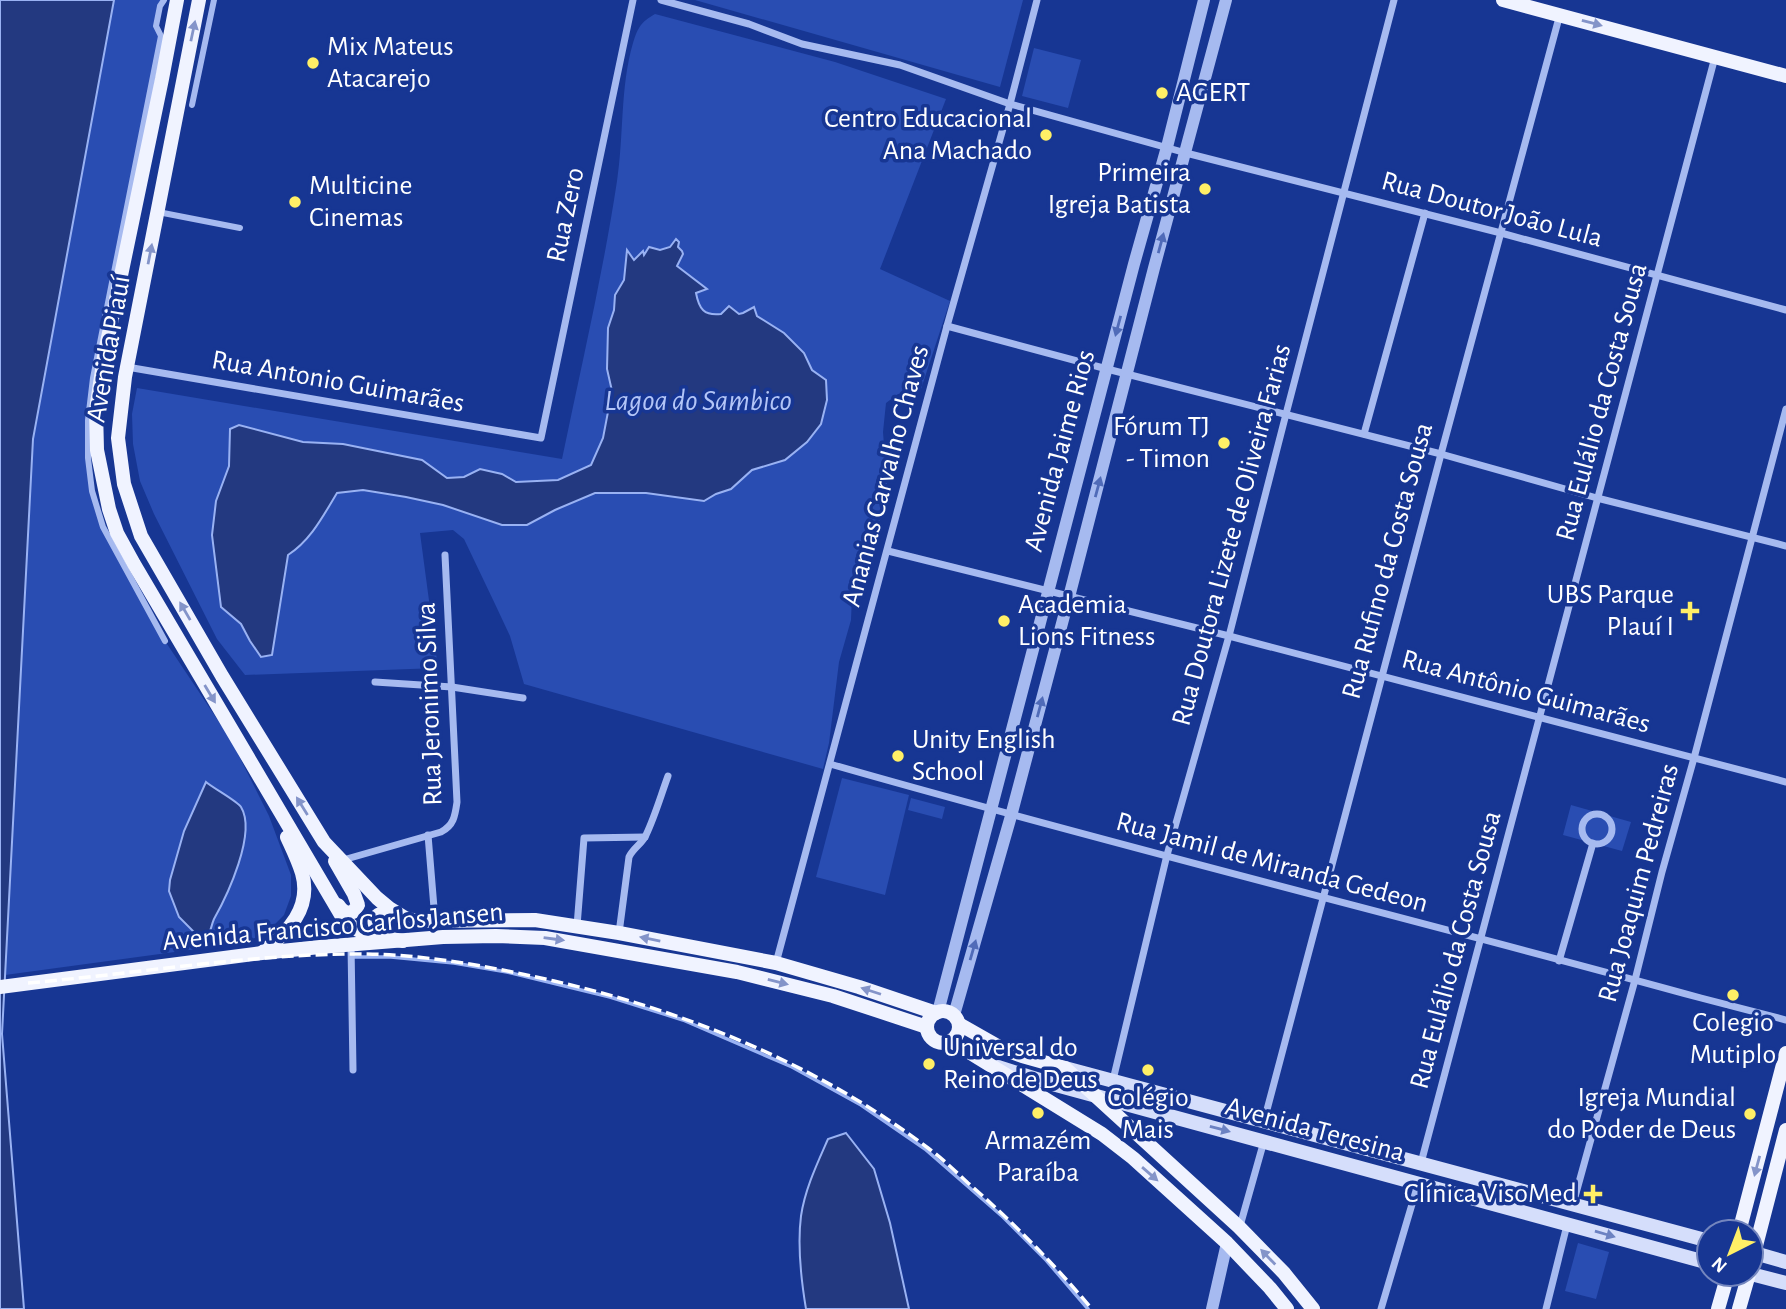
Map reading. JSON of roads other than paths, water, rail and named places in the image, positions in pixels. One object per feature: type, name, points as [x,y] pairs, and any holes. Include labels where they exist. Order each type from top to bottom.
[{"type":"main road","name":"Avenida Piauí","points":[[177,0],[104,357],[96,410],[97,450],[109,509],[117,533],[341,915],[363,934],[403,941]]},
{"type":"main road","name":"Avenida Piauí","points":[[199,0],[127,367],[118,438],[124,484],[141,536],[222,676],[324,842],[342,860]]},
{"type":"main road","points":[[1503,0],[1786,76]]},
{"type":"main road","name":"Avenida Piauí","points":[[262,953],[293,922],[301,910],[303,895],[302,874],[271,797]]},
{"type":"main road","points":[[324,842],[355,894],[358,905],[354,912],[348,913],[342,911],[332,898]]},
{"type":"main road","name":"Avenida Francisco Carlos Jansen","points":[[342,860],[377,898],[405,918],[417,921],[535,920],[619,933],[776,963],[937,1012],[946,1012],[1003,1049],[1065,1068],[1239,1227],[1313,1309]]},
{"type":"main road","points":[[383,937],[375,926],[378,916],[387,912],[405,918]]},
{"type":"main road","name":"Avenida Francisco Carlos Jansen","points":[[1,987],[262,953],[443,937],[495,936],[545,938],[616,949],[749,975],[833,996],[927,1027],[930,1036],[938,1042],[951,1041],[1102,1134],[1227,1243],[1270,1287],[1287,1309]]},
{"type":"main road","points":[[927,1027],[929,1019],[937,1012]]},
{"type":"main road","points":[[951,1041],[958,1033],[956,1020]]},
{"type":"main road","points":[[1744,1218],[1786,1053]]},
{"type":"main road","name":"Avenida Teresina","points":[[990,1065],[1695,1260]]},
{"type":"main road","name":"Avenida Teresina","points":[[1065,1068],[1695,1237]]},
{"type":"main road","points":[[1763,1218],[1786,1131],[1767,1127]]},
{"type":"main road","points":[[1318,1156],[1323,1137]]},
{"type":"main road","points":[[1171,1192],[1184,1177]]},
{"type":"main road","points":[[1475,1199],[1480,1179]]},
{"type":"main road","points":[[1765,1259],[1786,1262]]},
{"type":"main road","points":[[1765,1278],[1786,1283]]},
{"type":"main road","points":[[1718,1309],[1724,1288]]},
{"type":"main road","points":[[1739,1309],[1746,1288]]},
{"type":"street","points":[[164,0],[156,26],[161,37],[93,378],[88,420],[88,458],[92,491],[103,527],[165,641]]},
{"type":"street","points":[[191,104],[214,0]]},
{"type":"street","name":"Rua Zero","points":[[541,438],[632,0]]},
{"type":"street","points":[[661,0],[749,24],[802,44],[900,65],[1010,104],[1186,153]]},
{"type":"street","name":"Ananias Carvalho Chaves","points":[[776,963],[1037,0]]},
{"type":"street","name":"Avenida Jaime Rios","points":[[937,1012],[1204,0]]},
{"type":"street","name":"Avenida Jaime Rios","points":[[956,1020],[1226,0]]},
{"type":"street","name":"Rua Doutora Lizete de Oliveira Farias","points":[[1113,1081],[1167,855],[1229,636],[1394,0]]},
{"type":"street","name":"Rua Rufino da Costa Sousa","points":[[1264,1121],[1560,14]]},
{"type":"street","points":[[1194,37],[1214,43]]},
{"type":"street","name":"Rua Eulálio da Costa Sousa","points":[[1420,1164],[1715,57]]},
{"type":"street","name":"Rua Doutor João Lula","points":[[1186,153],[1425,213],[1786,310]]},
{"type":"street","points":[[158,212],[240,228]]},
{"type":"street","points":[[1364,434],[1425,213]]},
{"type":"street","points":[[1134,264],[1154,268]]},
{"type":"street","points":[[947,326],[1441,454],[1597,498],[1786,545]]},
{"type":"street","name":"Rua Antonio Guimarães","points":[[127,367],[541,438]]},
{"type":"street","name":"Rua Joaquim Pedreiras","points":[[1573,1204],[1786,409]]},
{"type":"street","name":"Rua Antônio Guimarães","points":[[888,551],[1229,636],[1786,782]]},
{"type":"street","name":"Rua Jeronimo Silva","points":[[342,860],[441,832],[454,820],[457,802],[445,555]]},
{"type":"street","points":[[375,682],[452,687],[523,698]]},
{"type":"street","name":"Rua Jamil de Miranda Gedeon","points":[[830,764],[1011,816],[1786,1020]]},
{"type":"street","points":[[619,933],[629,857],[631,851],[645,837],[668,776]]},
{"type":"street","points":[[1598,814],[1610,823],[1611,832],[1606,841],[1593,843],[1583,835],[1582,826],[1587,818],[1598,814]]},
{"type":"street","name":"Rua Jeronimo Silva","points":[[428,835],[435,921]]},
{"type":"street","points":[[577,926],[584,838],[645,837]]},
{"type":"street","points":[[1559,961],[1593,843]]},
{"type":"street","points":[[351,944],[353,1070]]},
{"type":"street","points":[[1239,1227],[1264,1141]]},
{"type":"street","points":[[1381,1309],[1418,1183]]},
{"type":"street","points":[[1546,1309],[1568,1223]]},
{"type":"street","points":[[1212,1309],[1227,1243]]},
{"type":"water","points":[[0,0],[114,0],[33,439],[2,1034],[24,1309],[0,1309]]},
{"type":"water","name":"Lagoa do Sambico","points":[[676,239],[683,254],[677,266],[707,289],[696,293],[703,310],[710,314],[721,314],[729,306],[739,314],[754,307],[757,316],[784,333],[804,353],[812,370],[826,380],[827,400],[821,424],[807,442],[785,460],[752,470],[731,489],[704,501],[646,493],[595,493],[527,525],[502,525],[443,505],[406,497],[363,490],[337,493],[310,535],[288,555],[272,655],[261,657],[241,624],[221,607],[212,535],[216,501],[229,466],[230,429],[239,425],[303,442],[343,444],[422,460],[447,478],[464,477],[480,469],[502,474],[516,482],[558,480],[591,465],[603,438],[612,391],[607,369],[608,328],[614,310],[615,295],[624,280],[627,250],[634,260],[643,251],[644,255],[649,247],[660,250],[670,247]]},
{"type":"water","points":[[206,782],[241,807],[245,818],[245,832],[238,864],[206,939],[197,938],[179,917],[169,891],[184,831]]},
{"type":"water","points":[[846,1133],[874,1169],[890,1223],[909,1309],[806,1309],[800,1251],[803,1206],[828,1139]]},
{"type":"waterway","points":[[353,957],[391,957],[454,963],[507,972],[610,997],[683,1020],[792,1067],[861,1105],[925,1149],[1003,1217],[1046,1260],[1088,1309]]},
{"type":"railway","points":[[28,983],[229,961],[310,955],[376,954],[427,958],[504,970],[654,1008],[750,1045],[797,1067],[886,1118],[939,1156],[1001,1213],[1048,1259],[1092,1309]]},
{"type":"place","name":"Mix Mateus Atacarejo","points":[[313,63]]},
{"type":"place","name":"AGERT","points":[[1162,93]]},
{"type":"place","name":"Centro Educacional Ana Machado","points":[[1046,135]]},
{"type":"place","name":"Primeira Igreja Batista","points":[[1205,189]]},
{"type":"place","name":"Multicine Cinemas","points":[[295,202]]},
{"type":"place","name":"Fórum TJ - Timon","points":[[1224,443]]},
{"type":"place","name":"UBS Parque PIauí I","points":[[1690,611]]},
{"type":"place","name":"Academia Lions Fitness","points":[[1004,621]]},
{"type":"place","name":"Unity English School","points":[[898,756]]},
{"type":"place","name":"Colegio Mutiplo","points":[[1733,995]]},
{"type":"place","name":"Universal do Reino de Deus","points":[[929,1064]]},
{"type":"place","name":"Colégio Mais","points":[[1148,1070]]},
{"type":"place","name":"Armazém Paraíba","points":[[1038,1113]]},
{"type":"place","name":"Igreja Mundial do Poder de Deus","points":[[1750,1114]]},
{"type":"place","name":"Clínica VisoMed","points":[[1593,1194]]}]
